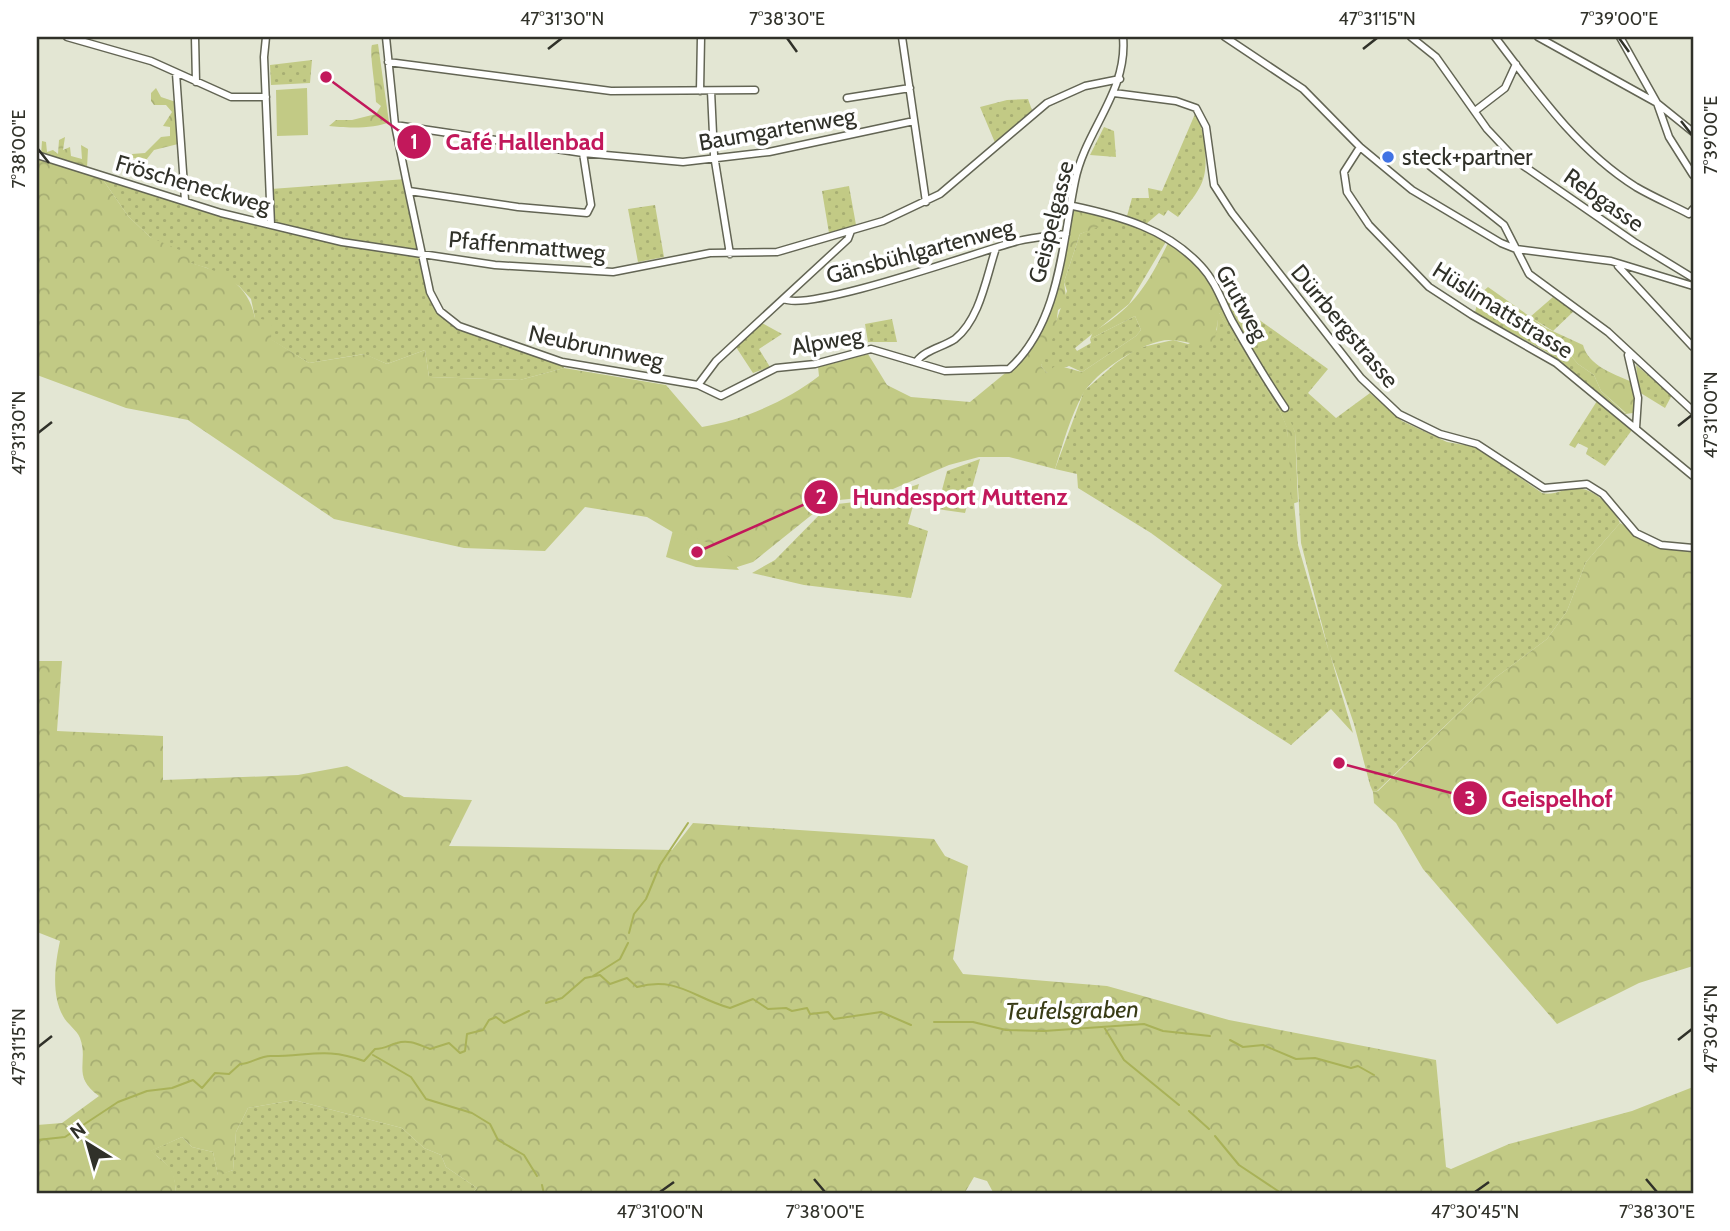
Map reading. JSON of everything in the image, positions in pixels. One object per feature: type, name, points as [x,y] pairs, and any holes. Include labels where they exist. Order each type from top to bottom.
[{"type":"street","points":[[67,37],[82,38],[232,97],[266,97]]},
{"type":"street","points":[[195,37],[196,82]]},
{"type":"street","points":[[266,37],[271,225]]},
{"type":"street","name":"Neubrunnweg","points":[[386,37],[396,125],[436,304],[459,326],[562,362],[698,385]]},
{"type":"street","points":[[700,91],[701,37]]},
{"type":"street","points":[[902,37],[926,202]]},
{"type":"street","name":"Geispelgasse","points":[[1009,369],[1028,349],[1040,328],[1073,206],[1075,180],[1124,66],[1123,37]]},
{"type":"street","points":[[1226,37],[1303,89],[1360,147],[1426,200],[1516,249],[1611,261],[1693,347]]},
{"type":"street","name":"Rebgasse","points":[[1412,37],[1436,57],[1475,111],[1518,162],[1634,242],[1693,278]]},
{"type":"street","points":[[1495,37],[1555,116],[1601,159],[1635,187],[1691,211]]},
{"type":"street","points":[[1538,37],[1657,103],[1693,132]]},
{"type":"street","points":[[1620,37],[1657,103],[1669,137],[1693,176]]},
{"type":"street","points":[[388,62],[600,90],[755,90]]},
{"type":"street","points":[[1475,111],[1505,88],[1516,64]]},
{"type":"street","points":[[176,73],[186,200]]},
{"type":"street","name":"Pfaffenmattweg","points":[[342,242],[495,265],[597,272],[710,253],[777,253],[851,231],[926,202],[940,194],[1047,103],[1085,86],[1120,79]]},
{"type":"street","points":[[847,98],[909,88]]},
{"type":"street","points":[[711,90],[716,159],[730,254]]},
{"type":"street","name":"Dürrbergstrasse","points":[[1114,93],[1176,101],[1196,108],[1206,127],[1214,185],[1232,213],[1361,378],[1399,414],[1440,434],[1477,444],[1544,488],[1587,484],[1603,494],[1636,533],[1661,545],[1693,548]]},
{"type":"street","name":"Baumgartenweg","points":[[396,125],[583,153],[683,162],[769,152],[914,121]]},
{"type":"street","name":"Hüslimattstrasse","points":[[1360,147],[1344,173],[1347,192],[1370,225],[1408,267],[1448,301],[1556,363],[1693,476]]},
{"type":"street","points":[[409,191],[518,207],[587,213],[592,205],[583,153]]},
{"type":"street","name":"Fröscheneckweg","points":[[37,155],[148,192],[342,242]]},
{"type":"street","points":[[1430,166],[1504,225],[1524,267],[1536,280],[1602,327],[1693,411]]},
{"type":"street","name":"Grutweg","points":[[1073,206],[1123,216],[1146,226],[1201,266],[1219,291],[1258,368],[1285,408]]},
{"type":"street","points":[[698,385],[716,361],[848,239],[851,231]]},
{"type":"street","name":"Gänsbühlgartenweg","points":[[784,299],[794,302],[912,275],[1019,241],[1066,234]]},
{"type":"street","points":[[917,361],[923,355],[947,345],[966,329],[996,248]]},
{"type":"street","points":[[1616,265],[1693,286]]},
{"type":"street","points":[[1623,348],[1630,357],[1638,398],[1636,428]]},
{"type":"street","name":"Alpweg","points":[[698,385],[721,396],[776,368],[815,364],[871,349],[945,371],[964,373],[1009,369]]},
{"type":"green space","points":[[378,44],[389,122],[368,127],[329,126],[336,120],[352,120],[376,114],[381,106],[376,102],[371,55],[372,45]]},
{"type":"green space","points":[[312,60],[310,83],[271,85],[270,65]]},
{"type":"green space","points":[[156,88],[161,97],[176,102],[178,144],[154,150],[146,160],[133,158],[132,154],[145,153],[161,137],[170,136],[170,127],[163,126],[172,112],[166,105],[154,105],[151,101],[151,93]]},
{"type":"green space","points":[[307,88],[308,135],[277,136],[276,90]]},
{"type":"green space","points":[[1028,99],[1033,113],[996,145],[980,107],[1007,100]]},
{"type":"green space","points":[[1195,114],[1203,133],[1206,165],[1199,190],[1178,217],[1168,210],[1164,216],[1159,213],[1146,224],[1127,216],[1132,198],[1149,198],[1148,188],[1162,191]]},
{"type":"green space","points":[[1104,127],[1114,131],[1116,157],[1090,155]]},
{"type":"green space","points":[[65,137],[63,150],[70,147],[71,156],[82,159],[81,145],[88,149],[87,168],[41,155],[42,141],[46,142],[47,152],[53,150],[58,154],[59,140]]},
{"type":"green space","points":[[37,155],[99,174],[128,216],[150,237],[191,255],[191,263],[214,270],[232,281],[247,296],[255,318],[272,321],[271,339],[309,363],[365,354],[387,364],[425,350],[429,377],[520,380],[564,368],[666,385],[702,427],[733,420],[779,401],[819,376],[818,367],[868,354],[887,385],[911,397],[970,402],[1009,370],[1045,317],[1073,206],[1093,210],[1099,218],[1099,227],[1080,234],[1064,282],[1067,304],[1058,310],[1055,333],[1041,366],[1047,373],[1056,365],[1082,372],[1136,336],[1141,330],[1135,316],[1090,339],[1093,332],[1120,313],[1139,293],[1169,241],[1201,266],[1285,408],[1295,432],[1298,502],[1292,504],[1287,428],[1280,411],[1219,313],[1214,345],[1172,340],[1149,344],[1122,358],[1098,376],[1078,403],[1055,469],[1009,457],[979,457],[949,465],[893,489],[859,498],[829,501],[753,562],[734,568],[647,517],[585,507],[545,551],[464,548],[334,519],[188,420],[126,408],[37,375]]},
{"type":"green space","points":[[99,174],[271,225],[271,189],[406,179],[430,292],[449,319],[562,362],[564,368],[520,380],[429,377],[425,350],[387,364],[364,354],[309,363],[270,339],[255,318],[251,299],[239,286],[207,268],[190,263],[150,237],[128,216]]},
{"type":"green space","points":[[849,186],[856,225],[829,233],[822,191]]},
{"type":"green space","points":[[655,205],[664,257],[638,262],[628,209]]},
{"type":"green space","points":[[1093,211],[1123,216],[1167,240],[1129,304],[1075,348],[1077,351],[1091,343],[1090,339],[1135,316],[1141,330],[1136,336],[1082,372],[1069,366],[1047,373],[1041,366],[1067,291],[1064,282],[1080,234],[1094,228]]},
{"type":"green space","points":[[1488,287],[1546,328],[1583,345],[1590,358],[1602,368],[1630,381],[1635,395],[1633,413],[1626,413],[1601,391],[1594,375],[1578,364],[1566,350],[1482,306],[1481,293]]},
{"type":"green space","points":[[1480,288],[1489,310],[1566,350],[1578,364],[1594,375],[1601,391],[1625,413],[1633,413],[1625,414],[1547,352],[1475,313]]},
{"type":"green space","points":[[1219,291],[1328,369],[1308,393],[1336,418],[1370,393],[1402,421],[1447,442],[1476,447],[1542,493],[1550,494],[1574,488],[1595,494],[1608,505],[1620,523],[1586,562],[1567,611],[1547,639],[1495,678],[1377,791],[1373,792],[1370,785],[1354,724],[1330,654],[1353,733],[1331,709],[1291,745],[1174,671],[1222,585],[1151,533],[1078,488],[1077,474],[1055,469],[1084,391],[1138,348],[1173,340],[1188,344],[1217,330],[1218,311],[1280,411],[1287,427],[1298,545],[1329,652],[1301,543],[1295,432]]},
{"type":"green space","points":[[1553,297],[1574,311],[1553,331],[1530,317]]},
{"type":"green space","points":[[892,319],[897,342],[868,342],[865,324]]},
{"type":"green space","points":[[762,323],[782,334],[759,349],[770,367],[753,373],[736,347]]},
{"type":"green space","points":[[1636,365],[1672,395],[1665,408],[1639,392]]},
{"type":"green space","points":[[1597,401],[1632,430],[1605,466],[1586,454],[1588,448],[1578,443],[1575,448],[1569,445]]},
{"type":"green space","points":[[980,459],[965,513],[937,509],[947,471]]},
{"type":"green space","points":[[919,484],[908,524],[928,531],[911,598],[804,585],[752,573],[775,560],[829,505],[872,500]]},
{"type":"green space","points":[[1620,523],[1661,545],[1693,548],[1693,966],[1639,983],[1557,1024],[1423,869],[1396,823],[1374,803],[1373,792],[1378,791],[1495,678],[1547,639],[1567,611],[1586,562]]},
{"type":"green space","points":[[673,530],[720,547],[739,570],[696,567],[666,557]]},
{"type":"green space","points":[[37,661],[62,661],[57,731],[163,736],[163,780],[298,775],[347,766],[404,797],[472,800],[449,846],[672,850],[693,823],[934,839],[945,856],[968,866],[953,959],[963,974],[1107,986],[1229,1020],[1436,1060],[1446,1167],[1451,1169],[1509,1144],[1632,1111],[1693,1087],[1693,1194],[994,1194],[987,1181],[974,1177],[964,1194],[471,1194],[477,1188],[446,1167],[441,1155],[424,1148],[402,1128],[294,1100],[248,1108],[236,1132],[233,1170],[218,1176],[213,1152],[192,1147],[182,1137],[151,1151],[170,1169],[176,1194],[37,1194],[37,1125],[62,1123],[99,1096],[85,1082],[80,1038],[59,1007],[55,989],[60,941],[37,932]]},
{"type":"green space","points":[[294,1100],[402,1128],[424,1148],[441,1155],[446,1167],[477,1188],[471,1194],[176,1194],[170,1169],[150,1151],[182,1137],[192,1147],[213,1152],[218,1175],[233,1170],[236,1132],[248,1108]]},
{"type":"waterway","points":[[629,933],[634,914],[646,899],[660,865],[688,823]]},
{"type":"waterway","points":[[593,976],[620,959],[628,943]]},
{"type":"waterway","name":"Teufelsgraben","points":[[546,1003],[562,998],[585,978],[600,975],[610,984],[627,978],[637,987],[651,984],[675,986],[730,1008],[753,999],[768,1009],[786,1008],[792,1011],[807,1008],[810,1014],[828,1012],[834,1019],[881,1012],[911,1025]]},
{"type":"waterway","name":"Teufelsgraben","points":[[37,1140],[65,1137],[118,1102],[147,1091],[172,1088],[193,1080],[202,1088],[215,1073],[229,1074],[240,1064],[264,1057],[328,1053],[364,1061],[375,1049],[406,1042],[430,1049],[449,1043],[460,1053],[465,1051],[467,1034],[483,1030],[489,1020],[496,1017],[504,1023],[529,1011]]},
{"type":"waterway","name":"Teufelsgraben","points":[[934,1022],[973,1022],[1006,1030],[1044,1031],[1144,1024],[1163,1031],[1210,1036]]},
{"type":"waterway","points":[[1104,1027],[1124,1060],[1179,1105]]},
{"type":"waterway","name":"Teufelsgraben","points":[[1230,1040],[1243,1047],[1263,1045],[1296,1059],[1315,1058],[1351,1068],[1358,1066],[1374,1075]]},
{"type":"waterway","points":[[373,1055],[411,1077],[426,1099],[472,1113],[490,1124],[498,1140],[524,1155],[537,1176]]},
{"type":"waterway","points":[[1189,1111],[1209,1129]]},
{"type":"waterway","points":[[1215,1136],[1239,1165],[1281,1193]]},
{"type":"waterway","points":[[542,1185],[544,1194]]},
{"type":"place","name":"Café Hallenbad","points":[[326,77]]},
{"type":"place","name":"steck+partner","points":[[1388,157]]},
{"type":"place","name":"Hundesport Muttenz","points":[[697,552]]},
{"type":"place","name":"Geispelhof","points":[[1339,763]]}]
